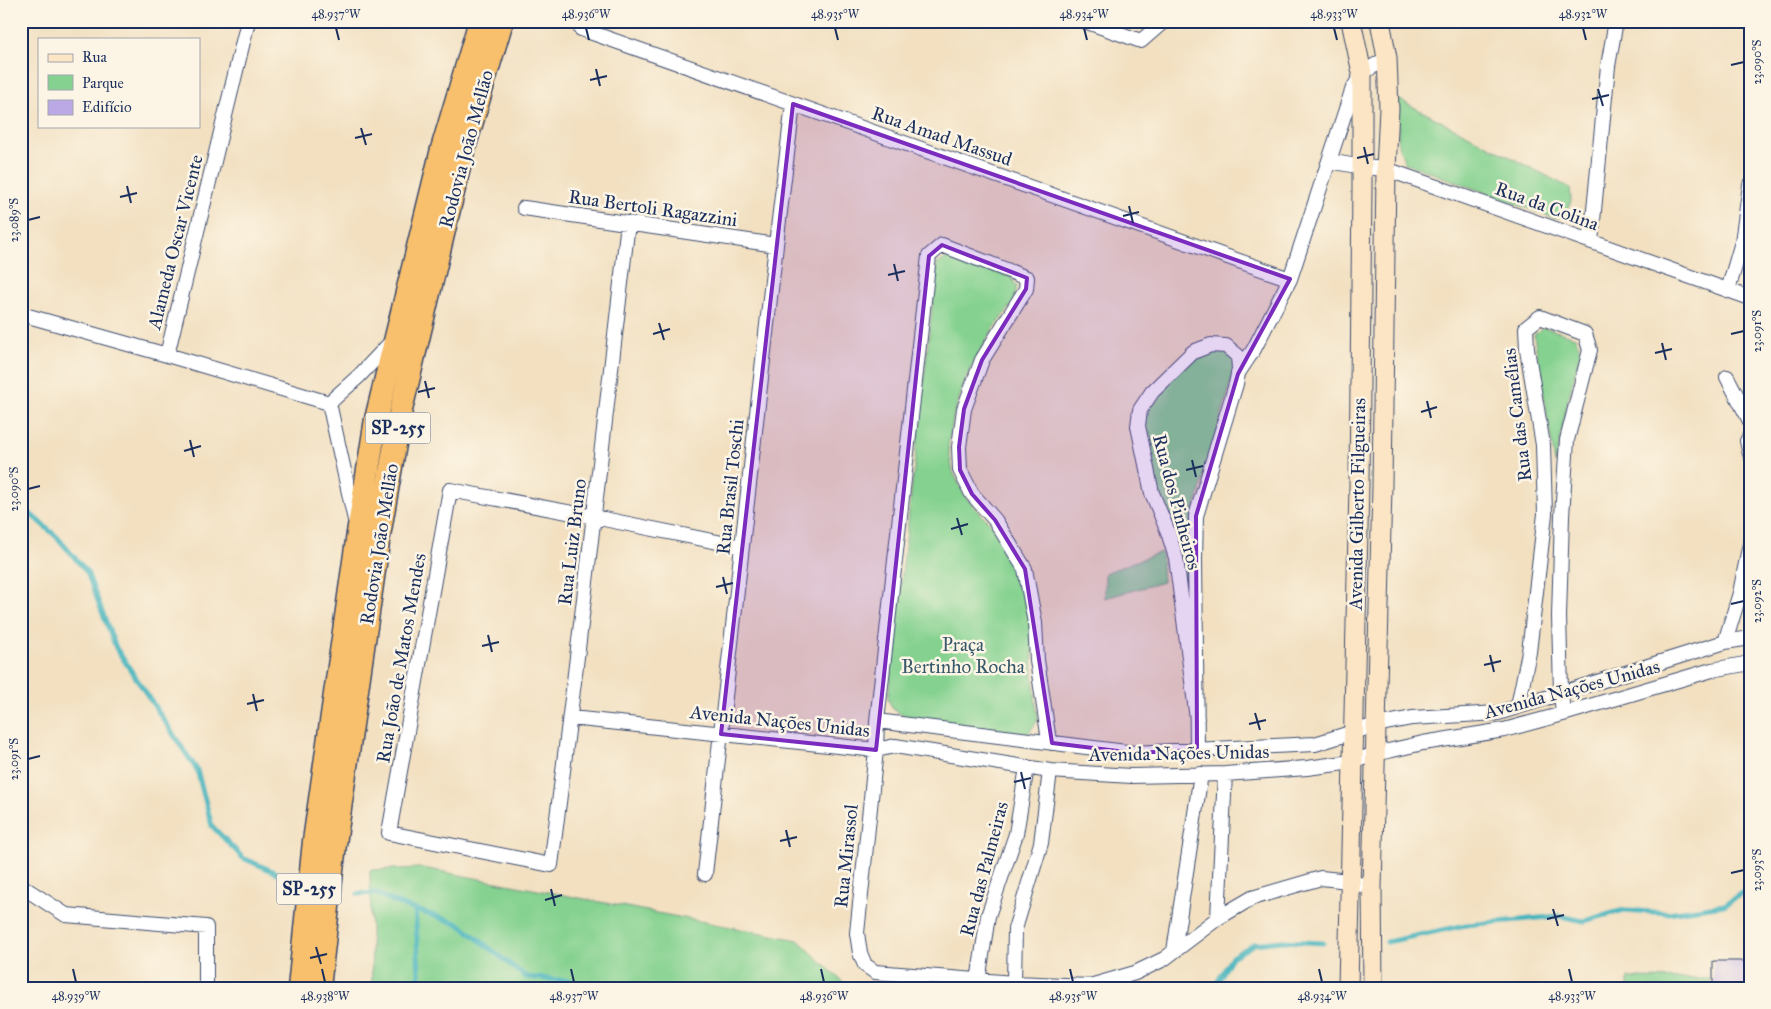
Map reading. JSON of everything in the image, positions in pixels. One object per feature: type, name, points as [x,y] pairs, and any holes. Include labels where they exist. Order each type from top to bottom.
[{"type":"highway","name":"Rodovia João Mellão","points":[[299,988],[314,841],[376,419],[442,149],[480,21]]},
{"type":"highway","name":"Rodovia João Mellão","points":[[319,988],[335,844],[379,536],[401,410],[462,155],[502,21]]},
{"type":"main road","name":"Avenida Gilberto Filgueiras","points":[[1348,988],[1352,733],[1359,485],[1362,167],[1362,73],[1351,21]]},
{"type":"main road","name":"Avenida Gilberto Filgueiras","points":[[1373,988],[1372,888],[1382,486],[1386,169],[1389,109],[1387,58],[1380,21]]},
{"type":"main road","points":[[1359,485],[1382,486]]},
{"type":"street","name":"Alameda Oscar Vicente","points":[[167,355],[248,21]]},
{"type":"street","points":[[1084,21],[1141,41],[1164,21]]},
{"type":"street","points":[[1591,241],[1608,66],[1616,21]]},
{"type":"street","name":"Rua Amad Massud","points":[[581,29],[1290,279]]},
{"type":"street","points":[[1362,73],[1387,58]]},
{"type":"street","name":"Rua dos Pinheiros","points":[[1197,750],[1196,516],[1238,374],[1254,349],[1290,279],[1352,91],[1362,73]]},
{"type":"street","name":"Rua Brasil Toschi","points":[[705,874],[776,245],[794,104]]},
{"type":"street","name":"Rua da Colina","points":[[1329,161],[1386,169],[1750,298]]},
{"type":"street","points":[[1728,290],[1742,242],[1750,186]]},
{"type":"street","name":"Rua Bertoli Ragazzini","points":[[524,208],[776,245]]},
{"type":"street","name":"Rua Luiz Bruno","points":[[551,865],[628,223]]},
{"type":"street","points":[[876,750],[877,722],[929,256],[942,245],[1027,278],[1026,289],[982,360],[964,409],[958,446],[960,470],[972,494],[996,520],[1025,570],[1035,623],[1037,660],[1048,734],[1052,743]]},
{"type":"street","points":[[21,314],[329,403]]},
{"type":"street","name":"Rua das Camélias","points":[[1518,706],[1529,652],[1545,514],[1543,445],[1527,349],[1526,328],[1540,317],[1585,334],[1590,350],[1567,440],[1562,516],[1560,598],[1563,714]]},
{"type":"street","points":[[329,403],[359,376],[396,336]]},
{"type":"street","name":"Rua dos Pinheiros","points":[[1197,719],[1176,558],[1168,532],[1152,493],[1138,426],[1140,410],[1152,392],[1193,352],[1211,345],[1226,346],[1238,356],[1238,374]]},
{"type":"street","points":[[1727,377],[1750,421]]},
{"type":"street","points":[[329,403],[358,533]]},
{"type":"street","points":[[1750,436],[1747,441],[1750,454]]},
{"type":"street","name":"Rua João de Matos Mendes","points":[[551,865],[389,833],[450,490],[594,517]]},
{"type":"street","points":[[594,517],[742,547]]},
{"type":"street","points":[[1725,642],[1740,593],[1750,542]]},
{"type":"street","name":"Avenida Nações Unidas","points":[[877,722],[1134,753],[1315,744],[1376,725],[1412,718],[1498,713],[1725,642],[1750,638]]},
{"type":"street","name":"Avenida Nações Unidas","points":[[570,718],[876,750],[895,746],[1050,771],[1131,776],[1225,774],[1307,768],[1352,762],[1375,754],[1423,743],[1504,730],[1712,670],[1750,663]]},
{"type":"street","name":"Rua Mirassol","points":[[876,750],[857,933],[860,953],[865,965],[875,972],[978,981]]},
{"type":"street","name":"Rua das Palmeiras","points":[[978,981],[988,916],[1016,834],[1027,767]]},
{"type":"street","points":[[1014,983],[1015,929],[1042,843],[1050,771]]},
{"type":"street","points":[[1174,951],[1201,774]]},
{"type":"street","points":[[1218,918],[1225,774]]},
{"type":"street","points":[[978,981],[1090,986],[1135,973],[1164,959],[1218,918],[1252,898],[1321,878],[1349,881],[1372,888]]},
{"type":"street","points":[[21,886],[66,915],[206,927],[206,988]]},
{"type":"highlighted area","points":[[793,104],[1290,279],[1238,374],[1196,516],[1197,750],[1134,753],[1052,743],[1025,569],[995,520],[972,494],[960,470],[959,447],[964,409],[982,360],[1026,289],[1027,278],[942,245],[929,256],[876,750],[721,734]]},
{"type":"green space","points":[[1398,99],[1570,188],[1571,200],[1567,216],[1554,218],[1405,163],[1398,145]]},
{"type":"green space","name":"Praça Bertinho Rocha","points":[[950,256],[1011,277],[1017,287],[1013,303],[991,332],[967,375],[954,414],[948,446],[953,472],[966,498],[1006,540],[1020,574],[1032,626],[1033,678],[1038,720],[1028,734],[907,718],[893,709],[888,699],[937,264]]},
{"type":"green space","points":[[1543,327],[1575,337],[1581,350],[1567,404],[1555,464],[1534,335]]},
{"type":"green space","points":[[1212,349],[1225,351],[1234,358],[1235,369],[1193,515],[1192,651],[1142,426],[1144,411],[1155,394],[1195,356]]},
{"type":"green space","points":[[1161,552],[1163,582],[1105,598],[1105,573]]},
{"type":"green space","points":[[423,868],[798,940],[845,984],[890,988],[372,988],[370,870]]},
{"type":"green space","points":[[1628,978],[1710,979],[1710,988],[1628,988]]},
{"type":"building","points":[[1713,961],[1750,961],[1750,988],[1713,988]]},
{"type":"waterway","points":[[21,506],[57,537],[87,572],[116,648],[197,770],[212,826],[243,858],[288,878]]},
{"type":"waterway","points":[[1387,942],[1466,925],[1560,916],[1584,921],[1624,910],[1668,913],[1724,905],[1750,888]]},
{"type":"waterway","points":[[358,894],[375,893],[404,906],[459,924],[526,977],[570,981],[590,988]]},
{"type":"waterway","points":[[415,909],[420,988]]},
{"type":"waterway","points":[[1215,988],[1232,957],[1254,944],[1282,941],[1323,943]]}]
